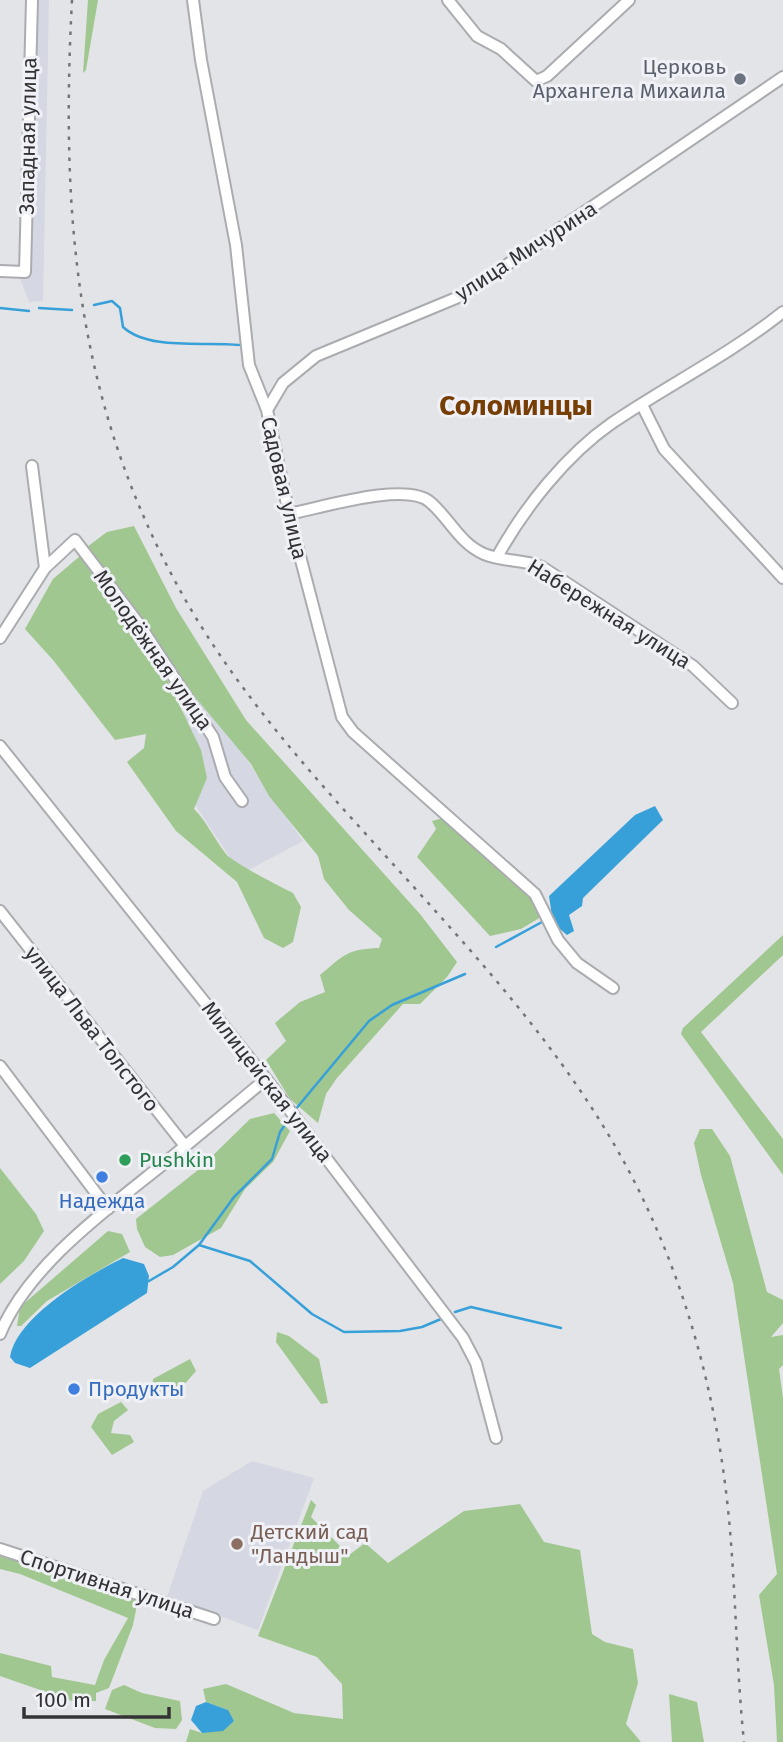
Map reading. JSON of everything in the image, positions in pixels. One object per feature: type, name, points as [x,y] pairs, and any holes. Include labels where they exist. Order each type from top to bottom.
[{"type":"street","name":"Западная улица","points":[[0,271],[25,272],[32,0]]},
{"type":"street","name":"Садовая улица","points":[[193,0],[201,60],[236,245],[249,365],[267,410],[289,514],[342,717],[354,732],[535,894],[558,940],[577,963],[613,988]]},
{"type":"street","points":[[448,0],[477,36],[501,50],[536,81],[547,76],[629,0]]},
{"type":"street","name":"улица Мичурина","points":[[267,410],[283,383],[316,356],[461,296],[783,77]]},
{"type":"street","points":[[497,557],[509,536],[561,470],[610,425],[703,369],[783,313]]},
{"type":"street","points":[[642,405],[664,449],[783,578]]},
{"type":"street","points":[[0,638],[45,568],[32,466]]},
{"type":"street","name":"Набережная улица","points":[[289,514],[395,494],[418,495],[431,502],[455,534],[484,554],[525,560],[542,567],[694,666],[732,703]]},
{"type":"street","name":"Молодёжная улица","points":[[45,568],[75,540],[139,624],[213,737],[225,777],[242,801]]},
{"type":"street","name":"Милицейская улица","points":[[0,746],[265,1079],[465,1342],[476,1363],[496,1438]]},
{"type":"street","name":"улица Льва Толстого","points":[[0,911],[185,1146]]},
{"type":"street","points":[[0,1066],[108,1209]]},
{"type":"street","points":[[0,1334],[8,1314],[33,1280],[108,1209],[265,1079]]},
{"type":"street","name":"Спортивная улица","points":[[0,1549],[214,1619]]},
{"type":"shaded area","points":[[27,0],[49,0],[43,301],[29,302],[20,278]]},
{"type":"shaded area","points":[[203,697],[303,841],[241,874],[149,735]]},
{"type":"shaded area","name":"Детский сад \"Ландыш\"","points":[[252,1461],[314,1478],[258,1630],[167,1597],[203,1491]]},
{"type":"green space","points":[[88,0],[98,0],[86,70],[83,73]]},
{"type":"green space","points":[[134,526],[176,608],[246,720],[420,914],[457,962],[447,977],[420,1004],[403,1004],[337,1078],[326,1094],[318,1123],[290,1099],[266,1060],[286,1041],[275,1023],[300,1002],[325,992],[320,975],[335,962],[353,952],[379,948],[382,939],[349,910],[324,879],[318,856],[269,796],[251,764],[190,691],[87,547],[107,532]]},
{"type":"green space","points":[[80,556],[162,669],[201,750],[207,778],[194,809],[230,858],[293,893],[301,907],[293,942],[283,948],[264,938],[237,882],[176,831],[127,762],[144,748],[146,734],[115,740],[53,660],[25,629],[53,579]]},
{"type":"green space","points":[[443,818],[529,896],[541,917],[521,929],[490,936],[417,857],[436,829],[432,821]]},
{"type":"green space","points":[[783,935],[783,955],[701,1032],[783,1139],[783,1175],[681,1034],[683,1028]]},
{"type":"green space","points":[[274,1113],[290,1131],[273,1162],[245,1189],[221,1228],[173,1255],[160,1257],[145,1247],[137,1229],[136,1219],[198,1170],[250,1119]]},
{"type":"green space","points":[[700,1129],[712,1129],[730,1156],[767,1292],[783,1300],[783,1323],[771,1337],[783,1335],[783,1365],[779,1369],[783,1398],[783,1742],[777,1742],[774,1685],[759,1595],[777,1574],[733,1283],[694,1143]]},
{"type":"green space","points":[[0,1168],[36,1214],[44,1231],[24,1261],[0,1284]]},
{"type":"green space","points":[[108,1231],[122,1234],[130,1252],[47,1301],[21,1326],[17,1326],[20,1307]]},
{"type":"green space","points":[[277,1332],[289,1336],[319,1359],[328,1403],[321,1404],[276,1342]]},
{"type":"green space","points":[[190,1359],[196,1371],[182,1387],[165,1396],[152,1393],[153,1379]]},
{"type":"green space","points":[[121,1402],[128,1410],[114,1421],[111,1433],[130,1435],[134,1442],[112,1455],[91,1427],[98,1414]]},
{"type":"green space","points":[[311,1500],[316,1505],[311,1517],[349,1555],[365,1543],[388,1563],[464,1511],[520,1504],[544,1542],[580,1550],[592,1634],[605,1642],[633,1649],[638,1683],[626,1724],[641,1742],[186,1742],[190,1729],[202,1733],[228,1710],[206,1702],[203,1689],[226,1684],[294,1713],[343,1719],[342,1684],[317,1657],[258,1636]]},
{"type":"green space","points":[[0,1556],[138,1600],[133,1625],[109,1688],[96,1693],[96,1701],[72,1701],[0,1676],[0,1653],[51,1666],[52,1677],[95,1685],[104,1660],[128,1618],[20,1574],[0,1569]]},
{"type":"green space","points":[[124,1685],[142,1693],[180,1701],[182,1720],[176,1729],[155,1728],[105,1709],[112,1690]]},
{"type":"green space","points":[[669,1694],[697,1702],[704,1742],[672,1742]]},
{"type":"water","points":[[655,806],[663,820],[583,898],[582,906],[569,915],[574,931],[567,935],[553,923],[549,896],[635,815]]},
{"type":"water","points":[[123,1258],[144,1264],[149,1276],[147,1293],[30,1368],[15,1363],[10,1357],[15,1342],[39,1312],[73,1286]]},
{"type":"water","points":[[206,1702],[228,1710],[234,1721],[223,1731],[202,1733],[191,1720],[196,1706]]},
{"type":"waterway","points":[[94,305],[112,301],[120,308],[123,327],[147,339],[178,344],[239,345]]},
{"type":"waterway","points":[[0,308],[29,311]]},
{"type":"waterway","points":[[39,308],[72,310]]},
{"type":"waterway","points":[[496,947],[542,922]]},
{"type":"waterway","points":[[295,1110],[369,1021],[392,1005],[465,974]]},
{"type":"waterway","points":[[149,1281],[173,1267],[199,1245],[234,1197],[272,1159],[280,1132],[291,1116]]},
{"type":"waterway","points":[[199,1245],[250,1261],[312,1314],[344,1332],[400,1331],[422,1327],[441,1319]]},
{"type":"waterway","points":[[455,1312],[471,1307],[561,1328]]},
{"type":"railway","points":[[72,0],[70,164],[75,242],[85,319],[101,395],[125,469],[156,544],[196,618],[233,674],[296,755],[473,954],[542,1038],[604,1127],[650,1214],[682,1296],[695,1338],[723,1466],[731,1538],[744,1742]]},
{"type":"place","name":"Церковь Архангела Михаила","points":[[740,79]]},
{"type":"place","name":"Pushkin","points":[[125,1160]]},
{"type":"place","name":"Надежда","points":[[102,1177]]},
{"type":"place","name":"Продукты","points":[[74,1389]]},
{"type":"place","name":"Детский сад \"Ландыш\"","points":[[237,1544]]},
{"type":"district","name":"Соломинцы","points":[[516,405]]}]
